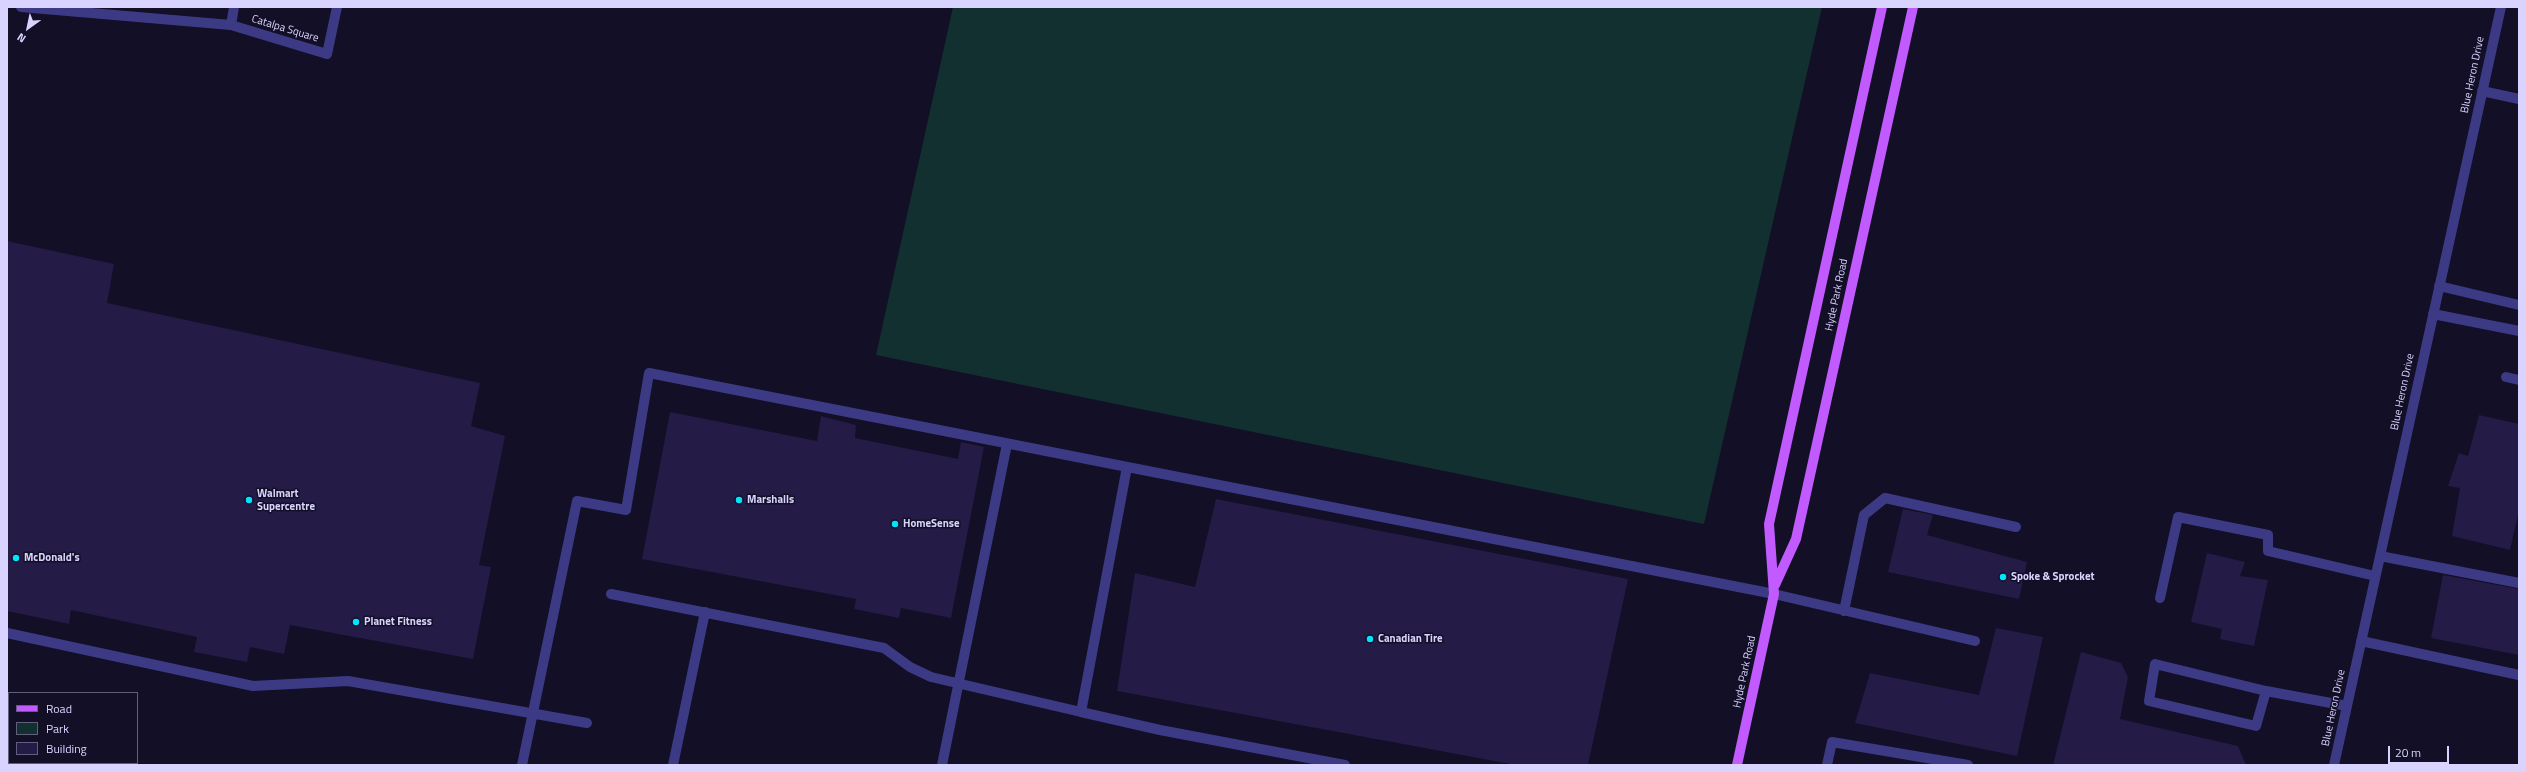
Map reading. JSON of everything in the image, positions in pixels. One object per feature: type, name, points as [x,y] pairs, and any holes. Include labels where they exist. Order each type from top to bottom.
[{"type":"main road","name":"Hyde Park Road","points":[[1774,589],[1769,524],[1882,7]]},
{"type":"main road","name":"Hyde Park Road","points":[[1737,765],[1774,589],[1796,539],[1913,7]]},
{"type":"street","name":"Catalpa Square","points":[[21,7],[231,25],[327,54],[336,7]]},
{"type":"street","points":[[231,25],[234,7]]},
{"type":"street","name":"Blue Heron Drive","points":[[2334,765],[2501,7]]},
{"type":"street","points":[[2482,91],[2519,99]]},
{"type":"street","points":[[2439,286],[2519,305]]},
{"type":"street","points":[[2433,314],[2519,331]]},
{"type":"street","points":[[522,765],[577,501],[626,510],[650,373],[1007,444],[1774,589],[1844,610],[1975,641]]},
{"type":"street","points":[[2506,377],[2519,380]]},
{"type":"street","points":[[942,765],[1007,444]]},
{"type":"street","points":[[1081,712],[1127,467]]},
{"type":"street","points":[[1844,610],[1864,515],[1884,498],[2016,527]]},
{"type":"street","points":[[2160,598],[2178,517],[2268,535],[2268,551],[2375,576]]},
{"type":"street","points":[[2380,556],[2519,583]]},
{"type":"street","points":[[611,594],[884,648],[910,667],[931,677],[1160,730],[1345,765]]},
{"type":"street","points":[[673,765],[705,612]]},
{"type":"street","points":[[7,633],[253,686],[348,681],[587,724]]},
{"type":"street","points":[[2361,641],[2519,675]]},
{"type":"street","points":[[2266,691],[2256,726],[2149,701],[2155,664],[2266,691],[2347,706]]},
{"type":"street","points":[[1827,765],[1832,742],[1968,765]]},
{"type":"green space","points":[[953,7],[1822,7],[1704,524],[876,355]]},
{"type":"building","name":"Walmart Supercentre","points":[[7,241],[114,264],[107,303],[480,383],[471,426],[505,436],[479,565],[491,567],[473,659],[290,625],[284,654],[250,647],[247,662],[194,652],[197,637],[71,610],[69,624],[7,611]]},
{"type":"building","points":[[670,412],[817,441],[821,416],[856,425],[855,438],[958,459],[961,442],[984,447],[951,618],[901,608],[899,618],[854,609],[856,599],[642,559]]},
{"type":"building","points":[[2479,415],[2519,424],[2519,510],[2510,550],[2452,536],[2460,488],[2448,486],[2459,453],[2468,456]]},
{"type":"building","name":"Canadian Tire","points":[[1216,499],[1628,579],[1588,765],[1516,765],[1117,691],[1135,573],[1195,587]]},
{"type":"building","points":[[1903,509],[1933,515],[1927,535],[2027,562],[2019,599],[1888,572]]},
{"type":"building","points":[[2207,553],[2245,562],[2240,576],[2268,580],[2254,646],[2220,639],[2222,629],[2191,622]]},
{"type":"building","points":[[2443,575],[2519,589],[2519,655],[2431,638]]},
{"type":"building","points":[[1996,628],[2043,637],[2017,756],[1855,723],[1870,673],[1979,695]]},
{"type":"building","points":[[2081,652],[2121,663],[2128,677],[2120,719],[2238,746],[2246,765],[2053,765]]},
{"type":"place","name":"Walmart Supercentre","points":[[249,500]]},
{"type":"place","name":"Marshalls","points":[[739,500]]},
{"type":"place","name":"HomeSense","points":[[895,524]]},
{"type":"place","name":"McDonald's","points":[[16,558]]},
{"type":"place","name":"Spoke & Sprocket","points":[[2003,577]]},
{"type":"place","name":"Planet Fitness","points":[[356,622]]},
{"type":"place","name":"Canadian Tire","points":[[1370,639]]}]
